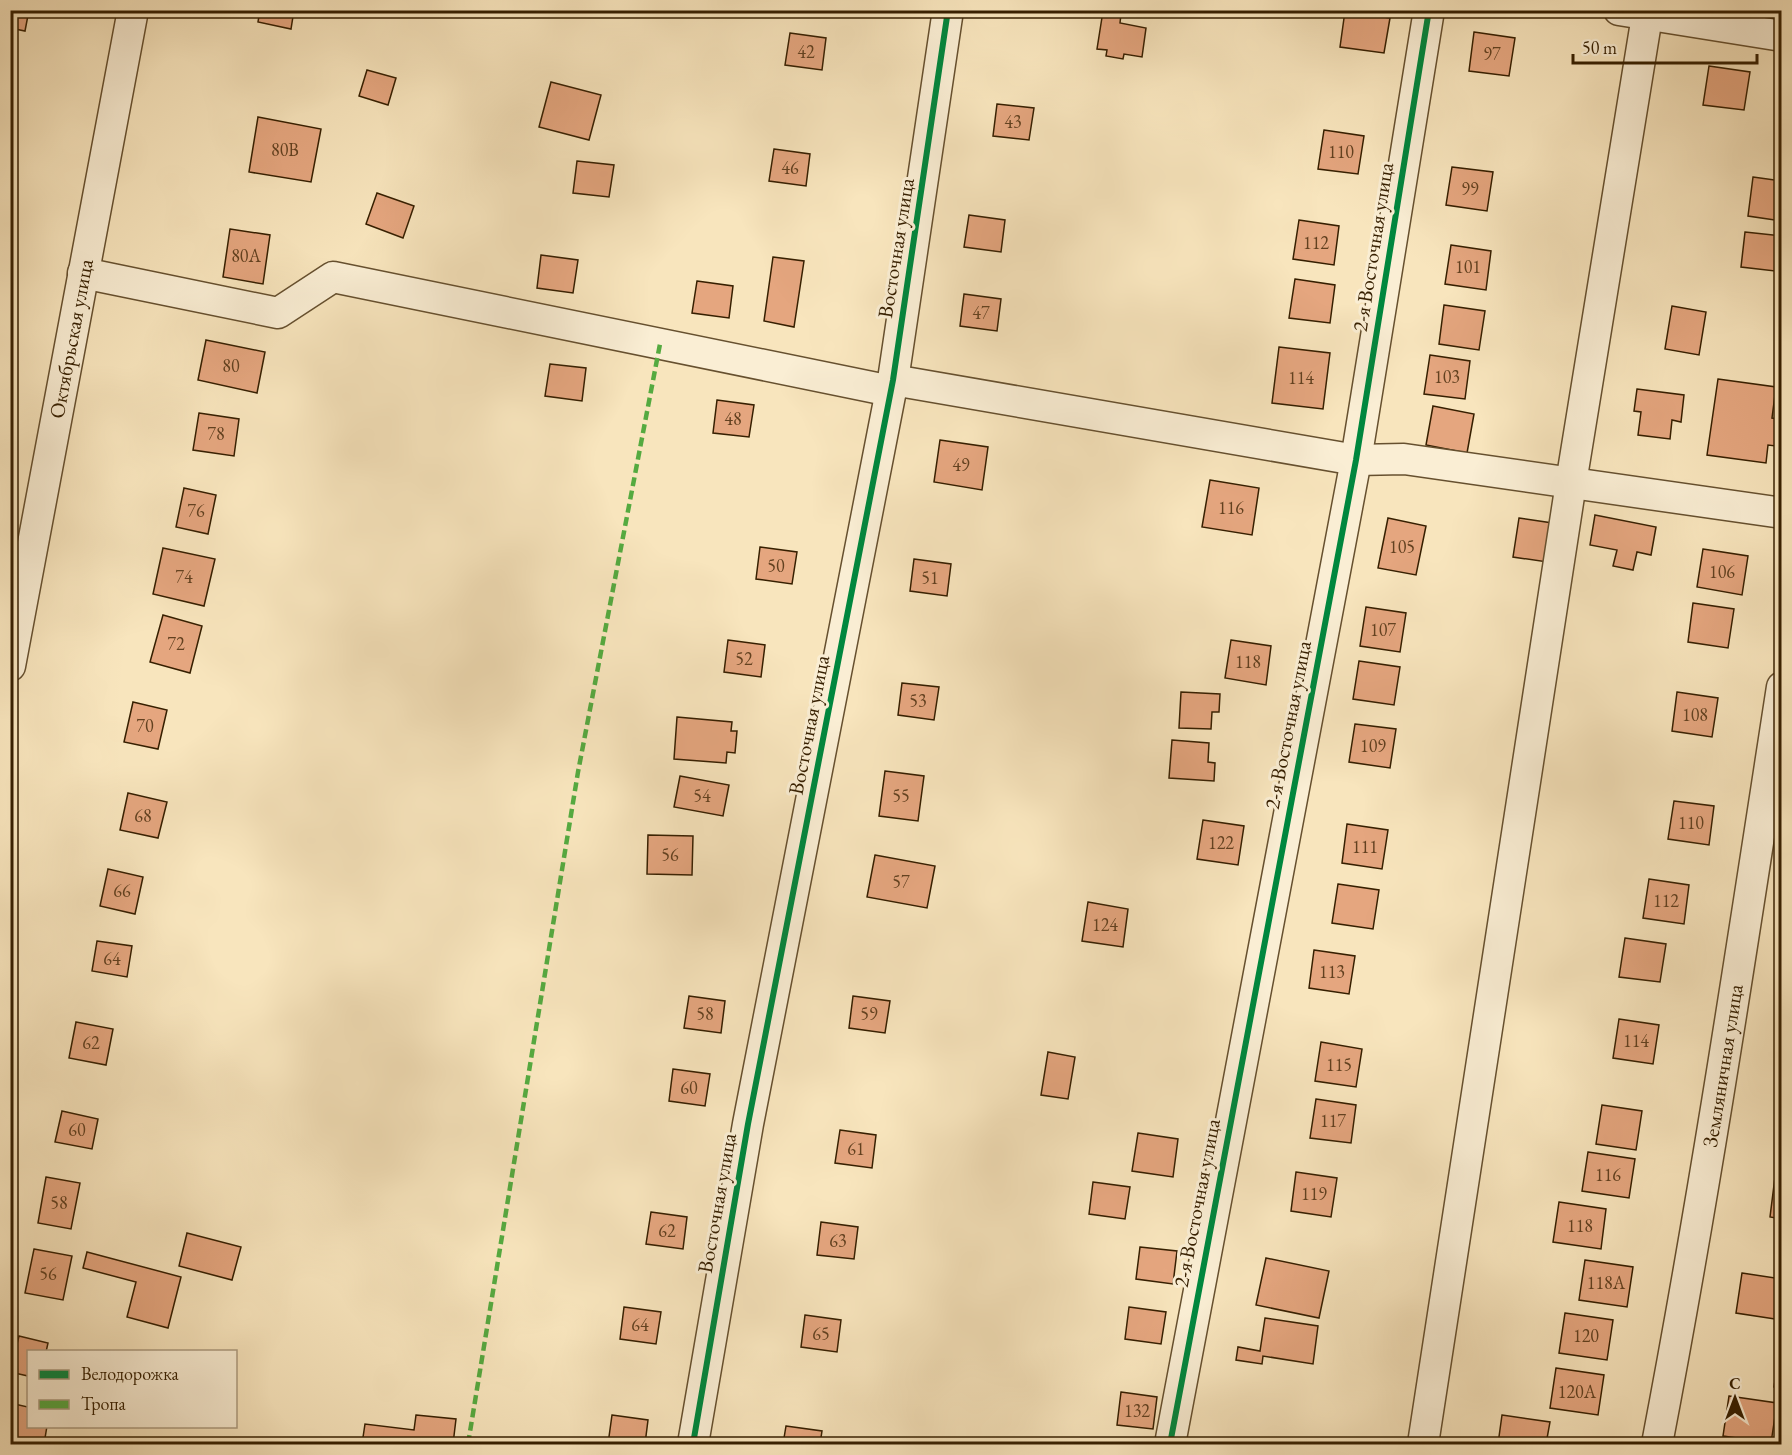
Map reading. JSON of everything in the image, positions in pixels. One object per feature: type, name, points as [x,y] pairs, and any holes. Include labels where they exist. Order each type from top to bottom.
[{"type":"street","name":"Октябрьская улица","points":[[10,666],[133,10]]},
{"type":"street","name":"Восточная улица","points":[[693,1444],[748,1124],[892,386],[948,10]]},
{"type":"street","name":"2-я Восточная улица","points":[[1170,1444],[1356,460],[1429,10]]},
{"type":"street","points":[[1423,1444],[1571,483],[1638,12],[1782,36]]},
{"type":"street","points":[[83,273],[278,313],[333,277],[892,386],[1356,460],[1404,459],[1782,513]]},
{"type":"street","name":"Земляничная улица","points":[[1657,1444],[1726,1052],[1782,687]]},
{"type":"building","points":[[10,10],[29,10],[25,31],[10,28]]},
{"type":"building","points":[[260,10],[294,10],[291,29],[258,22]]},
{"type":"building","points":[[1020,10],[1057,10],[1056,15]]},
{"type":"building","points":[[1103,11],[1121,14],[1120,23],[1146,28],[1142,57],[1124,54],[1123,59],[1106,56],[1107,50],[1097,49]]},
{"type":"building","points":[[1345,11],[1390,18],[1384,53],[1340,47]]},
{"type":"building","points":[[1474,32],[1515,38],[1509,76],[1469,71]]},
{"type":"building","points":[[790,33],[826,38],[822,70],[785,65]]},
{"type":"building","points":[[1709,66],[1750,72],[1744,110],[1703,105]]},
{"type":"building","points":[[367,70],[396,78],[388,105],[359,96]]},
{"type":"building","points":[[551,82],[601,95],[589,140],[539,127]]},
{"type":"building","points":[[997,104],[1034,108],[1029,140],[993,136]]},
{"type":"building","points":[[258,117],[321,129],[311,182],[249,172]]},
{"type":"building","points":[[1324,130],[1364,136],[1358,174],[1318,169]]},
{"type":"building","points":[[774,149],[810,154],[806,186],[769,181]]},
{"type":"building","points":[[577,161],[614,165],[609,197],[573,193]]},
{"type":"building","points":[[1452,167],[1493,172],[1487,211],[1446,205]]},
{"type":"building","points":[[1753,177],[1782,181],[1782,221],[1748,216]]},
{"type":"building","points":[[377,193],[414,206],[403,238],[366,224]]},
{"type":"building","points":[[969,215],[1005,220],[1001,252],[964,247]]},
{"type":"building","points":[[1299,220],[1339,226],[1334,265],[1293,259]]},
{"type":"building","points":[[230,229],[270,235],[263,284],[223,277]]},
{"type":"building","points":[[1745,232],[1782,236],[1782,251],[1778,250],[1775,271],[1741,267]]},
{"type":"building","points":[[1451,245],[1491,251],[1486,290],[1445,284]]},
{"type":"building","points":[[541,255],[578,260],[573,293],[537,288]]},
{"type":"building","points":[[773,257],[804,261],[794,327],[764,321]]},
{"type":"building","points":[[1295,279],[1335,285],[1330,323],[1289,318]]},
{"type":"building","points":[[697,281],[733,286],[729,318],[692,313]]},
{"type":"building","points":[[964,294],[1001,299],[997,331],[960,326]]},
{"type":"building","points":[[1444,305],[1485,311],[1479,350],[1439,344]]},
{"type":"building","points":[[1672,306],[1706,312],[1699,355],[1665,349]]},
{"type":"building","points":[[206,340],[265,352],[257,393],[198,380]]},
{"type":"building","points":[[1279,347],[1330,353],[1323,409],[1272,403]]},
{"type":"building","points":[[1430,355],[1470,361],[1465,399],[1424,394]]},
{"type":"building","points":[[550,364],[586,368],[582,401],[545,396]]},
{"type":"building","points":[[1718,379],[1776,387],[1772,418],[1780,419],[1776,446],[1768,445],[1766,463],[1707,455]]},
{"type":"building","points":[[1637,389],[1684,395],[1681,422],[1672,420],[1670,439],[1638,435],[1641,412],[1634,411]]},
{"type":"building","points":[[717,400],[754,405],[749,437],[713,433]]},
{"type":"building","points":[[1433,406],[1474,414],[1467,453],[1426,445]]},
{"type":"building","points":[[199,413],[239,419],[234,456],[193,450]]},
{"type":"building","points":[[940,440],[988,447],[982,490],[934,482]]},
{"type":"building","points":[[1210,480],[1259,488],[1252,535],[1202,527]]},
{"type":"building","points":[[184,488],[216,495],[208,534],[176,527]]},
{"type":"building","points":[[1595,515],[1656,527],[1651,555],[1637,552],[1633,570],[1613,566],[1617,550],[1590,545]]},
{"type":"building","points":[[1388,518],[1426,526],[1416,575],[1378,568]]},
{"type":"building","points":[[1519,518],[1559,524],[1554,563],[1513,557]]},
{"type":"building","points":[[760,547],[797,552],[792,584],[756,579]]},
{"type":"building","points":[[163,548],[215,559],[204,606],[153,594]]},
{"type":"building","points":[[1703,549],[1748,556],[1742,595],[1697,587]]},
{"type":"building","points":[[914,559],[951,564],[947,596],[910,591]]},
{"type":"building","points":[[1693,603],[1734,609],[1728,648],[1688,642]]},
{"type":"building","points":[[1366,607],[1406,613],[1400,652],[1360,646]]},
{"type":"building","points":[[163,615],[202,626],[190,673],[150,662]]},
{"type":"building","points":[[728,640],[765,645],[761,677],[724,672]]},
{"type":"building","points":[[1231,640],[1271,646],[1266,685],[1225,678]]},
{"type":"building","points":[[1359,661],[1400,667],[1394,705],[1353,699]]},
{"type":"building","points":[[902,683],[939,687],[934,720],[898,715]]},
{"type":"building","points":[[1181,692],[1220,694],[1219,712],[1212,712],[1211,729],[1179,728]]},
{"type":"building","points":[[1677,692],[1718,698],[1712,737],[1672,731]]},
{"type":"building","points":[[133,702],[167,710],[158,749],[124,742]]},
{"type":"building","points":[[677,717],[732,722],[731,731],[737,731],[735,753],[727,752],[726,763],[674,759]]},
{"type":"building","points":[[1355,724],[1396,729],[1390,768],[1349,762]]},
{"type":"building","points":[[1172,740],[1209,743],[1208,762],[1215,763],[1214,781],[1169,778]]},
{"type":"building","points":[[885,771],[924,776],[918,821],[879,816]]},
{"type":"building","points":[[680,776],[729,785],[723,816],[674,807]]},
{"type":"building","points":[[128,793],[167,802],[158,838],[120,830]]},
{"type":"building","points":[[1674,801],[1714,806],[1709,845],[1668,839]]},
{"type":"building","points":[[1203,820],[1244,826],[1238,865],[1197,859]]},
{"type":"building","points":[[1347,824],[1388,830],[1382,869],[1342,863]]},
{"type":"building","points":[[648,835],[693,836],[692,875],[647,874]]},
{"type":"building","points":[[875,855],[935,866],[927,908],[867,897]]},
{"type":"building","points":[[108,869],[143,877],[135,914],[100,906]]},
{"type":"building","points":[[1649,879],[1689,885],[1684,924],[1643,918]]},
{"type":"building","points":[[1338,884],[1379,890],[1373,929],[1332,923]]},
{"type":"building","points":[[1088,902],[1128,909],[1123,947],[1082,941]]},
{"type":"building","points":[[1625,938],[1666,944],[1660,982],[1619,977]]},
{"type":"building","points":[[97,941],[132,946],[127,977],[92,971]]},
{"type":"building","points":[[1314,950],[1355,956],[1349,994],[1309,988]]},
{"type":"building","points":[[689,996],[725,1001],[721,1033],[684,1028]]},
{"type":"building","points":[[853,996],[890,1001],[885,1033],[849,1028]]},
{"type":"building","points":[[1619,1019],[1659,1025],[1653,1064],[1613,1058]]},
{"type":"building","points":[[76,1022],[113,1029],[106,1065],[69,1058]]},
{"type":"building","points":[[1321,1042],[1362,1049],[1356,1087],[1315,1081]]},
{"type":"building","points":[[1048,1052],[1075,1057],[1068,1099],[1041,1095]]},
{"type":"building","points":[[673,1069],[710,1074],[705,1106],[669,1101]]},
{"type":"building","points":[[1316,1099],[1356,1105],[1351,1143],[1310,1138]]},
{"type":"building","points":[[1602,1105],[1642,1111],[1636,1150],[1596,1144]]},
{"type":"building","points":[[62,1111],[98,1119],[92,1149],[55,1142]]},
{"type":"building","points":[[840,1130],[876,1135],[872,1168],[835,1163]]},
{"type":"building","points":[[1138,1133],[1178,1139],[1173,1177],[1132,1171]]},
{"type":"building","points":[[1588,1152],[1635,1159],[1629,1198],[1582,1191]]},
{"type":"building","points":[[1296,1172],[1337,1178],[1331,1217],[1291,1211]]},
{"type":"building","points":[[46,1177],[80,1183],[71,1229],[38,1223]]},
{"type":"building","points":[[1775,1177],[1782,1178],[1782,1219],[1770,1217]]},
{"type":"building","points":[[1093,1182],[1130,1187],[1125,1219],[1089,1214]]},
{"type":"building","points":[[1559,1202],[1606,1209],[1601,1249],[1553,1242]]},
{"type":"building","points":[[651,1212],[687,1217],[683,1249],[646,1244]]},
{"type":"building","points":[[821,1222],[858,1227],[854,1259],[817,1255]]},
{"type":"building","points":[[187,1233],[241,1247],[232,1280],[179,1266]]},
{"type":"building","points":[[1140,1247],[1177,1251],[1173,1284],[1136,1279]]},
{"type":"building","points":[[34,1249],[72,1256],[63,1300],[25,1293]]},
{"type":"building","points":[[87,1252],[181,1277],[168,1328],[127,1317],[136,1282],[83,1268]]},
{"type":"building","points":[[1266,1258],[1329,1271],[1319,1318],[1256,1305]]},
{"type":"building","points":[[1585,1260],[1633,1267],[1627,1307],[1579,1300]]},
{"type":"building","points":[[1742,1273],[1782,1279],[1782,1320],[1736,1313]]},
{"type":"building","points":[[624,1307],[661,1312],[656,1344],[620,1339]]},
{"type":"building","points":[[1129,1307],[1166,1312],[1161,1344],[1125,1339]]},
{"type":"building","points":[[1565,1313],[1613,1320],[1607,1360],[1559,1353]]},
{"type":"building","points":[[805,1315],[841,1320],[837,1352],[801,1347]]},
{"type":"building","points":[[1265,1318],[1318,1326],[1313,1364],[1263,1356],[1262,1364],[1236,1360],[1238,1347],[1260,1351]]},
{"type":"building","points":[[19,1336],[48,1343],[46,1350],[27,1350],[27,1376],[10,1372]]},
{"type":"building","points":[[1780,1348],[1782,1348],[1782,1389],[1774,1387]]},
{"type":"building","points":[[1556,1368],[1604,1375],[1598,1415],[1550,1408]]},
{"type":"building","points":[[1121,1392],[1157,1397],[1153,1429],[1117,1425]]},
{"type":"building","points":[[1729,1396],[1777,1403],[1771,1443],[1723,1436]]},
{"type":"building","points":[[10,1403],[27,1407],[27,1428],[47,1428],[44,1444],[10,1444]]},
{"type":"building","points":[[416,1415],[456,1419],[453,1444],[362,1444],[365,1424],[414,1430]]},
{"type":"building","points":[[612,1415],[648,1420],[645,1444],[608,1444]]},
{"type":"building","points":[[1502,1415],[1550,1422],[1546,1444],[1498,1444]]},
{"type":"building","points":[[786,1426],[822,1431],[820,1444],[783,1444]]},
{"type":"marked path","points":[[468,1444],[578,772],[660,344]]},
{"type":"cycle path","points":[[693,1444],[748,1124],[893,380],[948,10]]},
{"type":"cycle path","points":[[1170,1444],[1356,460],[1429,10]]}]
